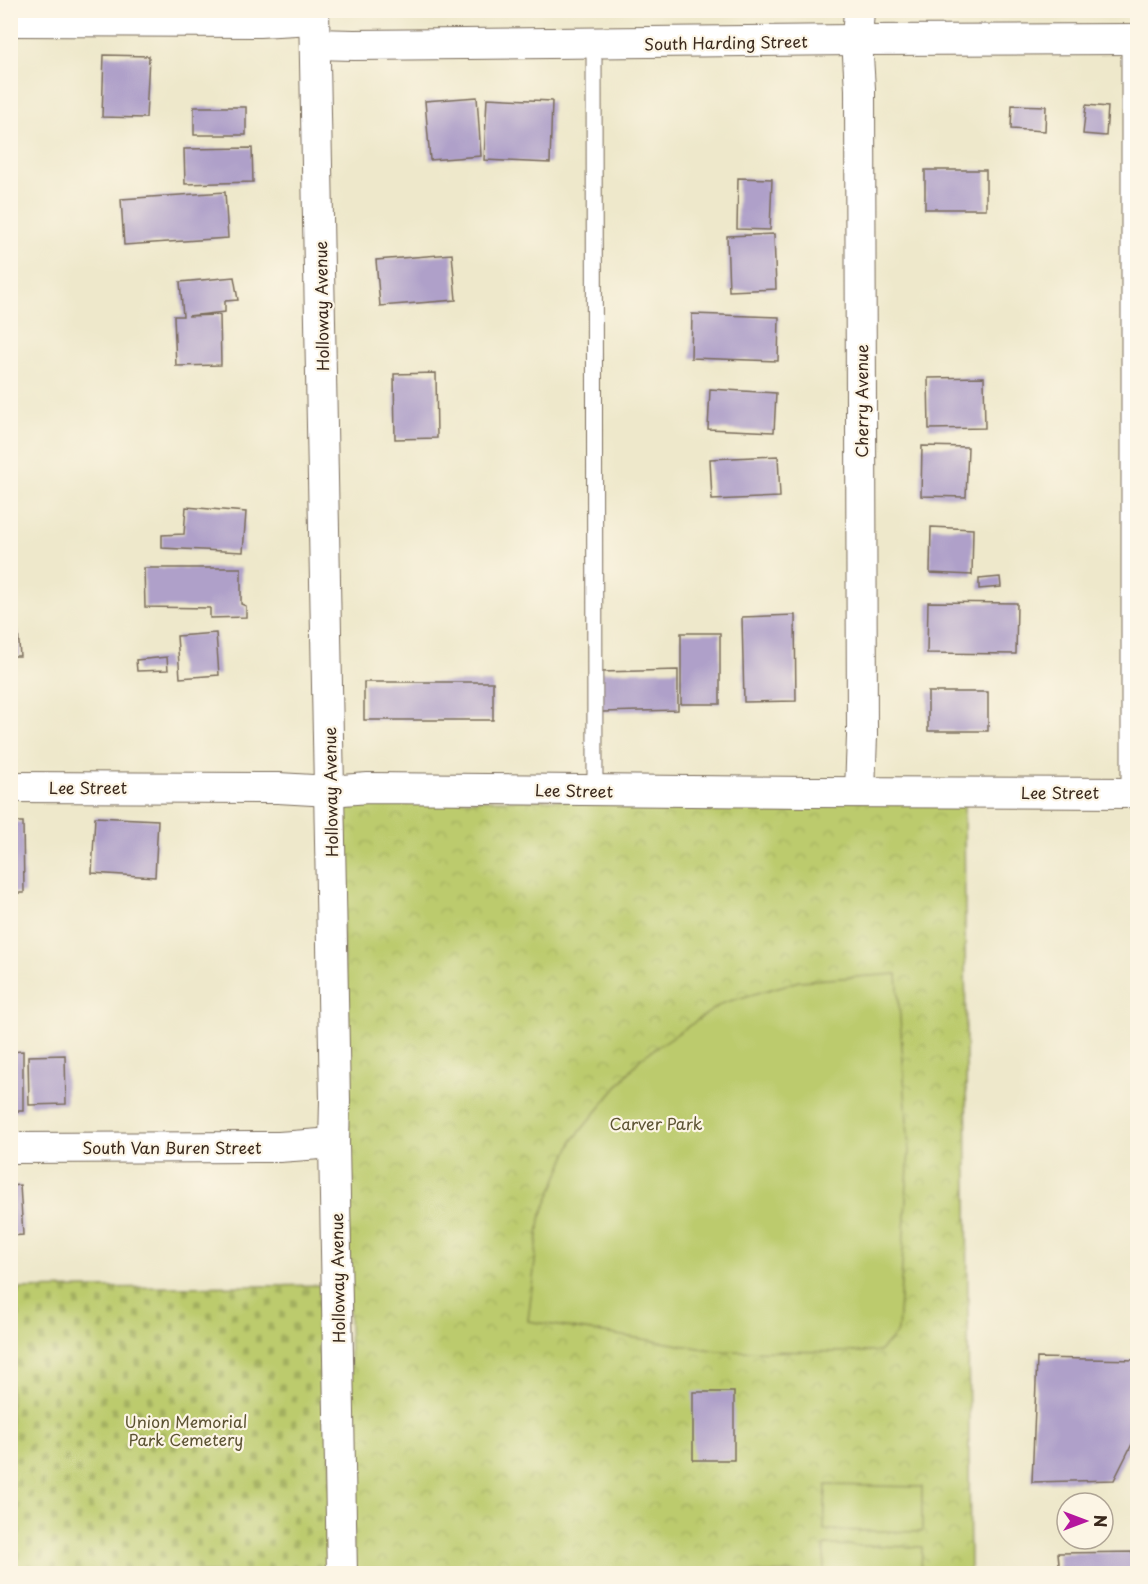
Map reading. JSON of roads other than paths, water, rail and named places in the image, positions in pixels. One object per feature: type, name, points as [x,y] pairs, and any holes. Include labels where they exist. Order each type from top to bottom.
[{"type":"street","name":"Cherry Avenue","points":[[859,10],[857,40],[860,161],[862,736],[860,791]]},
{"type":"street","name":"South Harding Street","points":[[10,21],[314,24],[354,45],[1133,40]]},
{"type":"street","name":"Holloway Avenue","points":[[314,24],[330,791],[342,1574]]},
{"type":"street","name":"Lee Street","points":[[10,787],[278,788],[330,791],[368,788],[1133,793]]},
{"type":"street","name":"South Van Buren Street","points":[[10,1148],[279,1147],[334,1143]]},
{"type":"lane","points":[[1133,40],[1133,793]]},
{"type":"lane","points":[[594,43],[595,790]]},
{"type":"park label","name":"Carver Park","points":[[656,1123]]},
{"type":"park label","name":"Union Memorial Park Cemetery","points":[[186,1430]]}]
